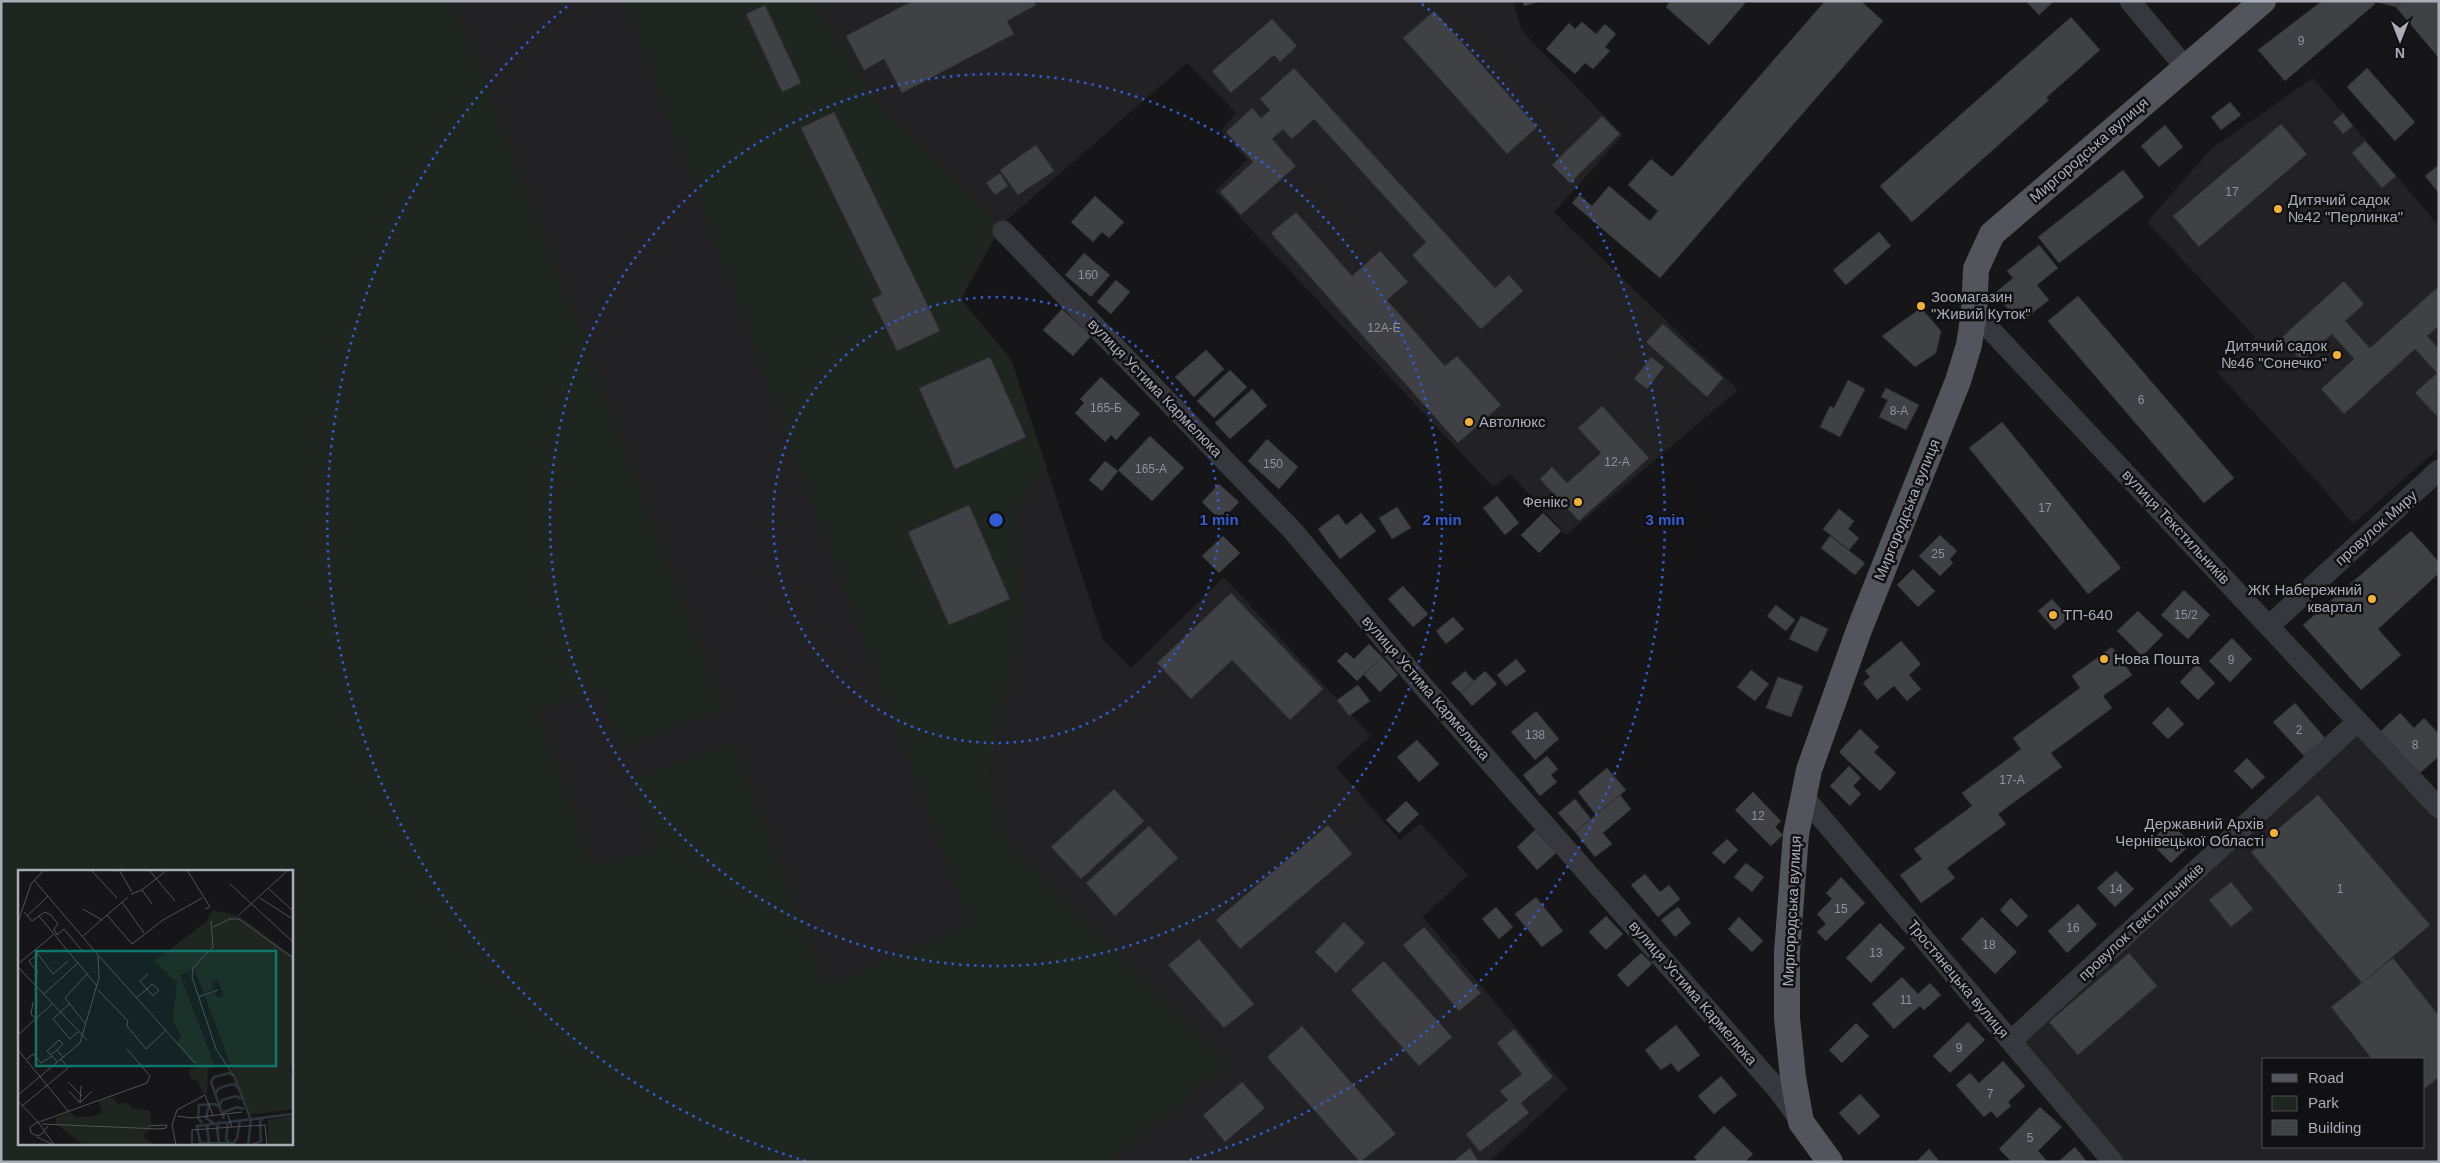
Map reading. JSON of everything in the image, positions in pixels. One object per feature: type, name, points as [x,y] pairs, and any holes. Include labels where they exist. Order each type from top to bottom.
[{"type":"main road","name":"Миргородська вулиця","points":[[1801,1122],[1793,1076],[1787,1018],[1787,952],[1796,834],[1803,796],[1809,770],[1859,630],[1958,381],[1969,345],[1974,312],[1976,269],[1992,234],[2263,1]]},
{"type":"main road","name":"вулиця Устима Кармелюка","points":[[1801,1122],[1830,1162]]},
{"type":"street","points":[[2130,1],[2185,67]]},
{"type":"street","name":"вулиця Устима Кармелюка","points":[[1003,231],[1293,531],[1429,693],[1778,1090],[1801,1122]]},
{"type":"street","name":"вулиця Текстильників","points":[[1974,312],[2439,808]]},
{"type":"street","name":"провулок Миру","points":[[2269,626],[2439,470]]},
{"type":"street","name":"провулок Текстильників","points":[[2012,1042],[2358,721]]},
{"type":"street","name":"Тростянецька вулиця","points":[[1803,796],[2113,1162]]},
{"type":"shaded area","points":[[1,1],[1513,1],[1522,31],[1623,135],[1554,212],[1738,390],[1566,535],[1510,474],[1493,487],[1215,191],[1247,160],[1221,131],[1236,113],[1187,63],[1002,224],[961,299],[1011,360],[1103,640],[1131,668],[1224,577],[1371,736],[1336,767],[1400,840],[1420,823],[1468,875],[1423,917],[1568,1089],[1489,1162],[1,1162]]},
{"type":"shaded area","points":[[2313,78],[2439,226],[2439,448],[2353,524],[2217,372],[2255,337],[2147,222],[2211,149]]},
{"type":"shaded area","points":[[2360,721],[2439,807],[2439,1162],[2112,1162],[2010,1044]]},
{"type":"green space","points":[[1,1],[452,1],[469,36],[725,709],[620,748],[598,689],[540,712],[595,867],[655,848],[632,779],[735,741],[827,986],[970,923],[625,1],[816,1],[876,100],[1002,224],[961,299],[1011,360],[1047,468],[1016,512],[1021,575],[1020,635],[990,770],[1005,839],[1230,1065],[1110,1162],[1,1162]]},
{"type":"building","points":[[912,1],[1034,1],[1036,5],[1007,21],[1014,34],[902,93],[884,59],[864,70],[846,36]]},
{"type":"building","points":[[1523,1],[1540,1],[1524,6]]},
{"type":"building","points":[[1670,1],[1747,1],[1709,45],[1666,7]]},
{"type":"building","points":[[1825,1],[1861,1],[1883,21],[1660,278],[1572,203],[1579,195],[1592,206],[1609,186],[1650,221],[1658,211],[1628,185],[1651,159],[1672,177]]},
{"type":"building","points":[[2026,1],[2054,1],[2039,15]]},
{"type":"building","points":[[2322,1],[2373,1],[2375,4],[2285,81],[2258,50]]},
{"type":"building","points":[[2373,1],[2403,1],[2396,7]]},
{"type":"building","points":[[2403,1],[2439,1],[2439,58],[2396,7]]},
{"type":"building","points":[[765,5],[801,83],[782,92],[746,14]]},
{"type":"building","points":[[1434,11],[1537,127],[1507,154],[1403,38]]},
{"type":"building","points":[[2071,17],[2100,50],[2046,98],[2049,100],[1912,222],[1880,186]]},
{"type":"building","points":[[1272,19],[1297,46],[1280,62],[1274,55],[1231,93],[1212,71]]},
{"type":"building","points":[[1582,22],[1596,34],[1605,24],[1616,34],[1605,47],[1610,51],[1593,69],[1585,63],[1575,74],[1546,49],[1569,23],[1575,29]]},
{"type":"building","points":[[1294,68],[1495,288],[1509,275],[1523,291],[1481,329],[1412,255],[1426,242],[1314,119],[1292,139],[1283,129],[1272,139],[1296,166],[1241,215],[1220,192],[1253,162],[1226,132],[1252,108],[1261,118],[1270,110],[1260,99]]},
{"type":"building","points":[[2367,68],[2415,122],[2395,141],[2347,87]]},
{"type":"building","points":[[2230,102],[2241,115],[2221,130],[2211,117]]},
{"type":"building","points":[[834,112],[940,331],[897,351],[872,299],[882,294],[801,128]]},
{"type":"building","points":[[2343,113],[2353,126],[2343,134],[2333,122]]},
{"type":"building","points":[[1602,116],[1620,134],[1570,183],[1552,165]]},
{"type":"building","points":[[2281,124],[2307,154],[2199,247],[2173,216]]},
{"type":"building","points":[[2165,125],[2183,147],[2159,167],[2141,146]]},
{"type":"building","points":[[2365,141],[2396,176],[2382,188],[2352,153]]},
{"type":"building","points":[[1036,145],[1054,171],[1018,195],[1000,170]]},
{"type":"building","points":[[2439,165],[2439,191],[2438,192],[2425,176]]},
{"type":"building","points":[[2123,170],[2144,197],[2059,263],[2038,237]]},
{"type":"building","points":[[1000,173],[1008,186],[995,195],[986,183]]},
{"type":"building","points":[[1095,196],[1124,222],[1109,238],[1102,232],[1093,242],[1071,222]]},
{"type":"building","points":[[1296,212],[1352,276],[1380,251],[1408,282],[1387,300],[1445,366],[1457,356],[1501,405],[1458,443],[1271,233]]},
{"type":"building","points":[[1879,232],[1891,246],[1846,285],[1833,270]]},
{"type":"building","points":[[2039,245],[2058,268],[2037,285],[2049,300],[2026,318],[2018,308],[2011,313],[1995,293],[2013,278],[2007,271]]},
{"type":"building","points":[[1084,253],[1110,275],[1091,297],[1065,275]]},
{"type":"building","points":[[1116,280],[1130,292],[1111,314],[1097,302]]},
{"type":"building","points":[[2344,281],[2364,304],[2345,321],[2370,348],[2439,286],[2439,326],[2427,336],[2439,349],[2437,416],[2415,393],[2437,373],[2415,349],[2344,414],[2321,389],[2354,359],[2332,334],[2302,361],[2281,338]]},
{"type":"building","points":[[2078,296],[2234,478],[2204,503],[2048,321]]},
{"type":"building","points":[[1921,308],[1941,331],[1936,353],[1915,367],[1882,336]]},
{"type":"building","points":[[1062,309],[1091,336],[1073,356],[1043,330]]},
{"type":"building","points":[[1663,324],[1723,378],[1707,397],[1646,342]]},
{"type":"building","points":[[1206,350],[1224,369],[1194,397],[1175,377]]},
{"type":"building","points":[[990,357],[1026,437],[955,469],[919,388]]},
{"type":"building","points":[[1651,357],[1664,367],[1647,389],[1634,379]]},
{"type":"building","points":[[1230,370],[1247,387],[1214,418],[1197,401]]},
{"type":"building","points":[[1101,377],[1140,414],[1116,440],[1111,435],[1105,442],[1075,413],[1084,403],[1080,399]]},
{"type":"building","points":[[1848,380],[1865,389],[1840,437],[1820,427],[1830,406],[1834,408]]},
{"type":"building","points":[[1886,388],[1919,405],[1906,430],[1879,417],[1888,400],[1881,397]]},
{"type":"building","points":[[1252,389],[1267,406],[1230,439],[1215,423]]},
{"type":"building","points":[[1602,406],[1649,458],[1579,521],[1540,479],[1552,467],[1567,483],[1601,453],[1578,428]]},
{"type":"building","points":[[2002,422],[2121,568],[2088,594],[1969,448]]},
{"type":"building","points":[[1150,436],[1184,468],[1152,501],[1118,470]]},
{"type":"building","points":[[1267,439],[1298,467],[1279,489],[1248,461]]},
{"type":"building","points":[[1105,461],[1118,471],[1102,491],[1089,480]]},
{"type":"building","points":[[1219,484],[1239,502],[1221,521],[1202,502]]},
{"type":"building","points":[[1497,496],[1519,523],[1505,535],[1483,508]]},
{"type":"building","points":[[969,505],[1010,599],[949,625],[908,532]]},
{"type":"building","points":[[1397,507],[1411,528],[1392,539],[1379,518]]},
{"type":"building","points":[[1839,509],[1854,521],[1848,529],[1859,538],[1849,550],[1823,529]]},
{"type":"building","points":[[1361,513],[1376,531],[1340,559],[1318,529],[1338,514],[1346,525]]},
{"type":"building","points":[[1543,513],[1561,531],[1539,553],[1521,535]]},
{"type":"building","name":"ЖК Набережний квартал","points":[[2411,531],[2439,562],[2439,573],[2378,629],[2401,655],[2361,690],[2303,625]]},
{"type":"building","points":[[1940,535],[1957,551],[1950,559],[1953,563],[1940,576],[1919,556]]},
{"type":"building","points":[[1223,536],[1240,553],[1219,573],[1202,556]]},
{"type":"building","points":[[1830,536],[1865,563],[1855,575],[1821,548]]},
{"type":"building","points":[[1913,569],[1935,591],[1918,607],[1897,585]]},
{"type":"building","points":[[1403,586],[1428,614],[1413,627],[1388,599]]},
{"type":"building","points":[[2184,590],[2210,615],[2188,639],[2161,615]]},
{"type":"building","points":[[1231,593],[1323,689],[1290,720],[1232,660],[1191,699],[1157,663]]},
{"type":"building","name":"ТП-640","points":[[2052,599],[2069,618],[2055,630],[2038,611]]},
{"type":"building","points":[[1776,605],[1795,620],[1786,631],[1767,616]]},
{"type":"building","points":[[2138,611],[2163,635],[2142,656],[2117,631]]},
{"type":"building","points":[[1801,616],[1828,629],[1817,652],[1789,639]]},
{"type":"building","points":[[1453,617],[1464,629],[1446,644],[1436,631]]},
{"type":"building","points":[[2232,638],[2252,659],[2230,682],[2209,661]]},
{"type":"building","points":[[1901,641],[1921,664],[1909,675],[1921,689],[1907,701],[1894,686],[1877,700],[1863,683],[1870,677],[1865,671]]},
{"type":"building","points":[[1369,644],[1382,657],[1357,681],[1337,661],[1346,652],[1354,659]]},
{"type":"building","points":[[2112,647],[2132,675],[2103,696],[2112,708],[2051,753],[2062,767],[1998,814],[2006,824],[1947,868],[1955,878],[1921,903],[1900,875],[1922,859],[1914,849],[1972,806],[1962,793],[2021,749],[2013,738],[2080,688],[2072,676]]},
{"type":"building","points":[[1382,657],[1398,675],[1380,692],[1364,675]]},
{"type":"building","points":[[1516,659],[1526,671],[1506,686],[1497,675]]},
{"type":"building","points":[[2197,664],[2215,683],[2198,700],[2180,682]]},
{"type":"building","points":[[1751,670],[1769,684],[1755,701],[1737,687]]},
{"type":"building","points":[[1465,671],[1474,681],[1461,693],[1451,683]]},
{"type":"building","points":[[1485,671],[1497,684],[1472,706],[1461,693]]},
{"type":"building","points":[[1778,677],[1803,686],[1791,717],[1766,708]]},
{"type":"building","points":[[1358,685],[1370,701],[1349,716],[1337,700]]},
{"type":"building","points":[[2295,703],[2325,738],[2304,756],[2273,722]]},
{"type":"building","points":[[2168,707],[2184,724],[2168,739],[2152,723]]},
{"type":"building","points":[[1536,711],[1559,739],[1535,760],[1511,732]]},
{"type":"building","points":[[2400,713],[2414,728],[2424,718],[2439,734],[2439,756],[2419,774],[2379,733]]},
{"type":"building","points":[[1860,729],[1879,747],[1874,752],[1896,773],[1880,791],[1839,752]]},
{"type":"building","points":[[1417,740],[1439,764],[1419,782],[1397,757]]},
{"type":"building","points":[[1547,756],[1558,769],[1551,775],[1557,782],[1540,796],[1523,775]]},
{"type":"building","points":[[2247,758],[2265,777],[2252,789],[2234,771]]},
{"type":"building","points":[[1849,766],[1861,778],[1853,786],[1861,794],[1850,806],[1830,786]]},
{"type":"building","points":[[1607,768],[1626,790],[1596,815],[1578,792]]},
{"type":"building","points":[[1114,789],[1144,821],[1081,879],[1051,847]]},
{"type":"building","points":[[1753,792],[1781,821],[1775,827],[1783,835],[1771,846],[1735,810]]},
{"type":"building","points":[[1620,795],[1631,809],[1603,833],[1612,844],[1595,857],[1575,832]]},
{"type":"building","points":[[2318,795],[2430,925],[2362,983],[2251,852]]},
{"type":"building","points":[[1575,799],[1591,819],[1575,832],[1558,813]]},
{"type":"building","points":[[1406,801],[1419,814],[1399,833],[1386,820]]},
{"type":"building","points":[[2170,822],[2191,844],[2171,863],[2150,842]]},
{"type":"building","points":[[1328,825],[1352,854],[1240,949],[1216,920]]},
{"type":"building","points":[[1149,826],[1178,858],[1115,916],[1086,883]]},
{"type":"building","points":[[1535,830],[1556,853],[1537,870],[1517,847]]},
{"type":"building","points":[[1727,839],[1738,850],[1724,864],[1712,853]]},
{"type":"building","points":[[1746,863],[1764,877],[1752,892],[1734,877]]},
{"type":"building","points":[[2116,871],[2134,889],[2115,907],[2097,888]]},
{"type":"building","points":[[1645,874],[1660,892],[1669,885],[1680,899],[1658,917],[1631,885]]},
{"type":"building","points":[[1841,877],[1865,903],[1826,941],[1817,932],[1826,924],[1817,914],[1832,899],[1826,893]]},
{"type":"building","points":[[2231,882],[2253,909],[2231,927],[2209,900]]},
{"type":"building","points":[[1536,897],[1563,931],[1542,947],[1515,914]]},
{"type":"building","points":[[2011,898],[2028,916],[2017,927],[2000,910]]},
{"type":"building","points":[[2078,904],[2097,925],[2067,953],[2048,931]]},
{"type":"building","points":[[1496,907],[1513,927],[1499,939],[1482,919]]},
{"type":"building","points":[[1678,907],[1691,923],[1675,937],[1661,920]]},
{"type":"building","points":[[1606,916],[1623,934],[1606,950],[1589,932]]},
{"type":"building","points":[[1739,917],[1763,941],[1752,952],[1728,929]]},
{"type":"building","points":[[1982,917],[2017,952],[1995,974],[1961,939]]},
{"type":"building","points":[[1344,922],[1365,943],[1336,973],[1315,952]]},
{"type":"building","points":[[1880,923],[1905,948],[1871,983],[1846,958]]},
{"type":"building","points":[[1424,927],[1481,993],[1459,1011],[1403,945]]},
{"type":"building","points":[[1199,939],[1254,1004],[1224,1028],[1168,965]]},
{"type":"building","points":[[1641,953],[1652,964],[1628,987],[1617,975]]},
{"type":"building","points":[[2129,953],[2157,986],[2078,1055],[2049,1022]]},
{"type":"building","points":[[2393,958],[2439,1016],[2439,1077],[2425,1088],[2425,1058],[2371,1058],[2331,1007]]},
{"type":"building","points":[[1384,961],[1452,1037],[1419,1066],[1351,990]]},
{"type":"building","points":[[1902,977],[1918,994],[1930,983],[1941,995],[1924,1010],[1920,1006],[1894,1029],[1872,1004]]},
{"type":"building","points":[[1968,1022],[1985,1040],[1950,1073],[1933,1056]]},
{"type":"building","points":[[1856,1023],[1869,1036],[1842,1063],[1829,1050]]},
{"type":"building","points":[[1676,1025],[1700,1055],[1678,1072],[1671,1063],[1661,1070],[1645,1050]]},
{"type":"building","points":[[1302,1026],[1396,1134],[1360,1162],[1267,1057]]},
{"type":"building","points":[[1514,1029],[1553,1077],[1521,1103],[1529,1113],[1480,1152],[1466,1134],[1508,1100],[1500,1091],[1522,1074],[1497,1043]]},
{"type":"building","points":[[2003,1061],[2025,1086],[2008,1102],[2011,1106],[1997,1118],[1991,1111],[1984,1117],[1956,1085],[1970,1073],[1979,1083]]},
{"type":"building","points":[[1721,1076],[1737,1095],[1714,1114],[1698,1096]]},
{"type":"building","points":[[1242,1082],[1265,1108],[1225,1142],[1203,1115]]},
{"type":"building","points":[[1860,1094],[1880,1116],[1859,1135],[1839,1113]]},
{"type":"building","points":[[2040,1107],[2062,1127],[2038,1151],[2046,1160],[2044,1162],[2012,1162],[1999,1149]]},
{"type":"building","points":[[1724,1126],[1753,1154],[1745,1162],[1698,1162],[1694,1157]]},
{"type":"building","points":[[2075,1147],[2087,1162],[2058,1162]]},
{"type":"building","points":[[1470,1148],[1479,1162],[1453,1162]]},
{"type":"building","points":[[1929,1149],[1940,1162],[1916,1162]]},
{"type":"place","name":"Дитячий садок №42 \"Перлинка\"","points":[[2278,209]]},
{"type":"place","name":"Зоомагазин \"Живий Куток\"","points":[[1921,306]]},
{"type":"place","name":"Дитячий садок №46 \"Сонечко\"","points":[[2337,355]]},
{"type":"place","name":"Автолюкс","points":[[1469,422]]},
{"type":"place","name":"Фенікс","points":[[1578,502]]},
{"type":"place","name":"ЖК Набережний квартал","points":[[2372,599]]},
{"type":"place","name":"ТП-640","points":[[2053,615]]},
{"type":"place","name":"Нова Пошта","points":[[2104,659]]},
{"type":"place","name":"Державний Архів Чернівецької Області","points":[[2274,833]]}]
